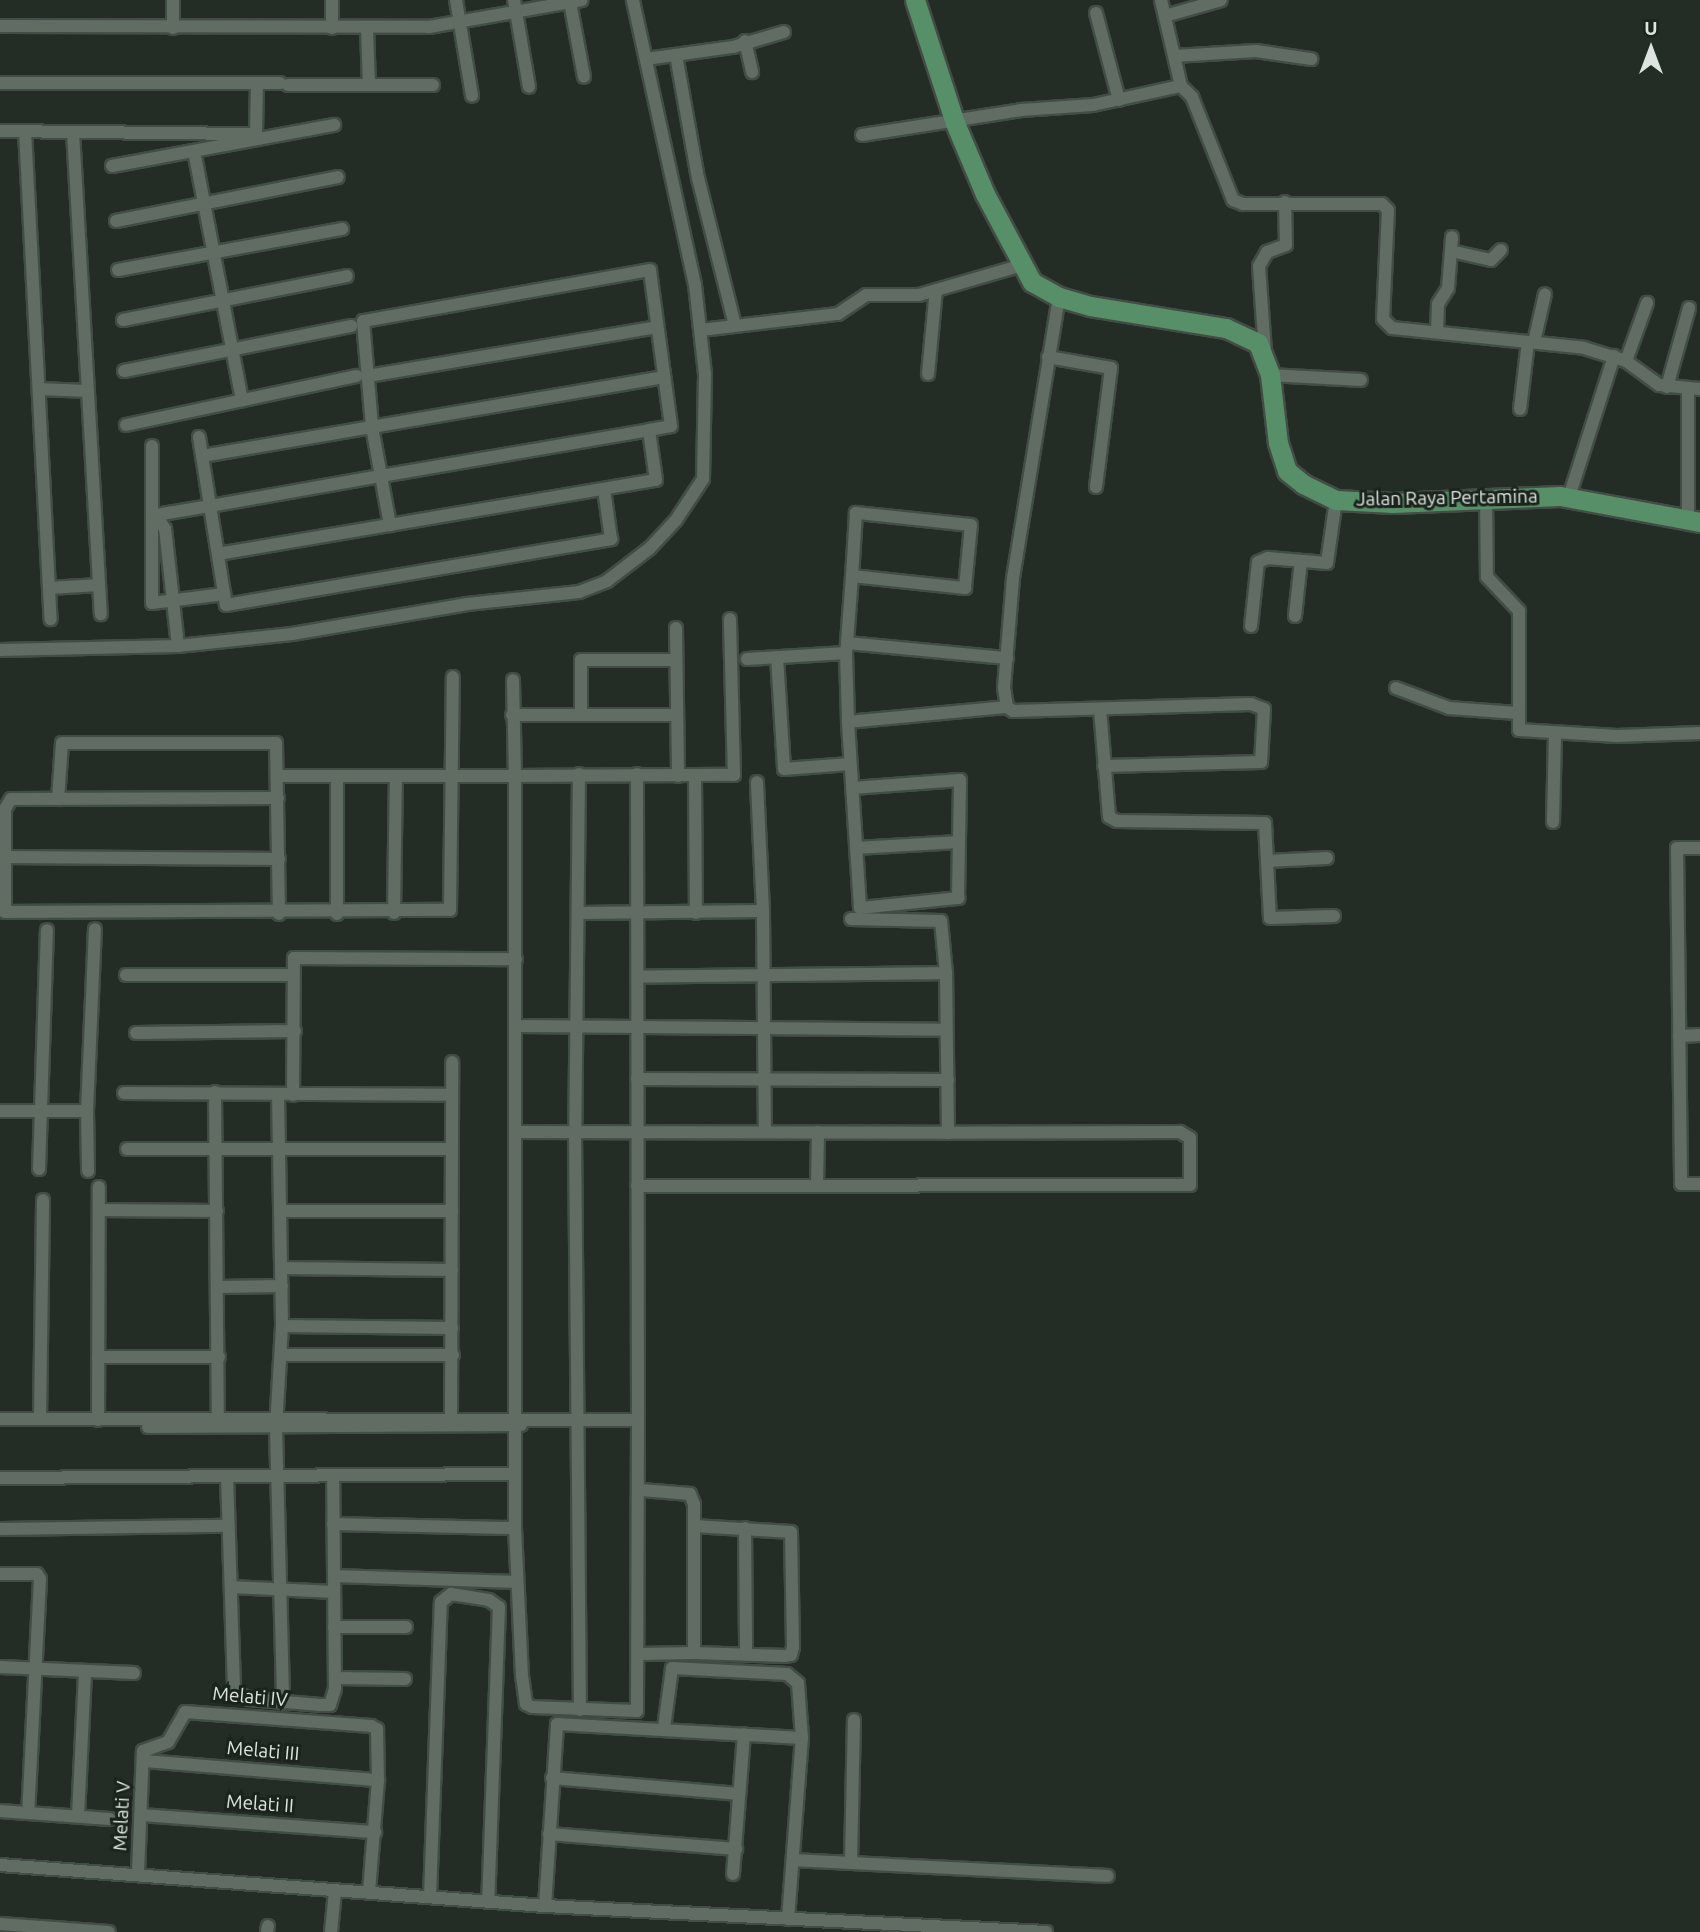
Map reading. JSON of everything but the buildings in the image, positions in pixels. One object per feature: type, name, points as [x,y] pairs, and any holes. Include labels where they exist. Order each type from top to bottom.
[{"type":"main road","points":[[915,0],[955,123],[1022,265],[1039,288],[1059,297],[1226,328],[1258,343],[1267,365]]},
{"type":"main road","name":"Jalan Raya Pertamina","points":[[1267,365],[1278,443],[1287,471],[1336,500],[1393,503],[1569,497],[1694,520]]},
{"type":"street","points":[[173,0],[173,27]]},
{"type":"street","points":[[332,0],[332,28]]},
{"type":"street","points":[[456,0],[472,96]]},
{"type":"street","points":[[0,650],[178,646],[292,634],[467,604],[579,592],[607,581],[650,548],[676,520],[703,479],[708,329],[650,58],[633,0]]},
{"type":"street","points":[[1161,0],[1181,86],[1192,97],[1233,200],[1243,204],[1382,204],[1391,220],[1383,319],[1392,328],[1531,342],[1614,356],[1667,387],[1694,389],[1694,520]]},
{"type":"street","points":[[1165,16],[1221,0]]},
{"type":"street","points":[[0,26],[367,28],[460,22],[515,6],[570,1],[584,77]]},
{"type":"street","points":[[515,6],[529,87]]},
{"type":"street","points":[[1096,13],[1119,100]]},
{"type":"street","points":[[367,28],[369,85]]},
{"type":"street","points":[[650,58],[784,32]]},
{"type":"street","points":[[745,41],[752,72]]},
{"type":"street","points":[[1175,56],[1256,51],[1311,59]]},
{"type":"street","points":[[673,55],[732,325]]},
{"type":"street","points":[[0,83],[433,85]]},
{"type":"street","points":[[0,131],[256,134],[257,83]]},
{"type":"street","points":[[862,135],[955,123],[1021,110],[1119,100],[1181,86]]},
{"type":"street","points":[[112,166],[334,125]]},
{"type":"street","points":[[25,131],[51,618]]},
{"type":"street","points":[[73,132],[101,614]]},
{"type":"street","points":[[158,158],[159,133]]},
{"type":"street","points":[[194,151],[242,400]]},
{"type":"street","points":[[116,221],[338,177]]},
{"type":"street","points":[[1285,202],[1286,245],[1267,252],[1259,266],[1267,365],[1361,380]]},
{"type":"street","points":[[118,270],[342,229]]},
{"type":"street","points":[[1437,332],[1438,304],[1448,288],[1452,237]]},
{"type":"street","points":[[1451,251],[1491,260],[1501,250]]},
{"type":"street","points":[[708,329],[838,314],[874,293],[905,296],[936,290],[1022,265]]},
{"type":"street","points":[[156,515],[210,506],[381,476],[671,426],[650,270],[363,321],[363,376],[372,427],[381,476],[390,525]]},
{"type":"street","points":[[123,320],[347,276]]},
{"type":"street","points":[[928,374],[936,290]]},
{"type":"street","points":[[1520,409],[1531,342],[1545,294]]},
{"type":"street","points":[[1007,707],[1007,658],[1013,578],[1059,297]]},
{"type":"street","points":[[1626,361],[1647,303]]},
{"type":"street","points":[[1667,387],[1689,308]]},
{"type":"street","points":[[124,371],[352,326]]},
{"type":"street","points":[[126,425],[363,376],[657,327]]},
{"type":"street","points":[[1569,497],[1614,356]]},
{"type":"street","points":[[1048,357],[1111,368],[1096,487]]},
{"type":"street","points":[[202,456],[664,377]]},
{"type":"street","points":[[39,389],[88,391]]},
{"type":"street","points":[[218,554],[656,480],[649,430]]},
{"type":"street","points":[[199,437],[226,605],[611,539],[604,489]]},
{"type":"street","points":[[152,446],[156,515],[152,603],[224,594]]},
{"type":"street","points":[[1486,499],[1487,578],[1519,611],[1517,713],[1522,732],[1700,733]]},
{"type":"street","points":[[1251,626],[1258,562],[1268,558],[1327,563],[1330,558],[1336,500]]},
{"type":"street","points":[[852,576],[965,588],[971,525],[856,513],[846,648],[850,764],[860,908],[958,898],[960,780],[852,788]]},
{"type":"street","points":[[156,515],[165,529],[176,600],[178,646]]},
{"type":"street","points":[[1295,616],[1301,561]]},
{"type":"street","points":[[49,588],[99,585]]},
{"type":"street","points":[[278,776],[734,775],[730,619]]},
{"type":"street","points":[[676,628],[678,776]]},
{"type":"street","points":[[747,659],[846,648],[1007,658]]},
{"type":"street","points":[[778,657],[784,769],[850,764]]},
{"type":"street","points":[[581,714],[581,660],[675,660]]},
{"type":"street","points":[[278,798],[7,802],[3,905],[5,912],[394,914],[450,910],[453,677]]},
{"type":"street","points":[[513,680],[520,1423],[515,1474],[517,1582],[526,1704],[580,1710],[637,1710],[641,1490],[638,1420],[637,774]]},
{"type":"street","points":[[1396,688],[1469,713],[1517,713]]},
{"type":"street","points":[[848,722],[1007,707],[1013,711],[1251,704],[1264,709],[1261,762],[1104,766]]},
{"type":"street","points":[[1100,709],[1110,817],[1117,821],[1258,820],[1265,823],[1270,918],[1334,916]]},
{"type":"street","points":[[512,715],[676,715]]},
{"type":"street","points":[[1553,822],[1555,734]]},
{"type":"street","points":[[58,800],[62,743],[276,743],[279,914]]},
{"type":"street","points":[[579,774],[580,1027],[575,1131],[580,1710]]},
{"type":"street","points":[[337,776],[337,914]]},
{"type":"street","points":[[394,914],[396,776]]},
{"type":"street","points":[[695,776],[695,913]]},
{"type":"street","points":[[757,782],[765,975],[765,1132]]},
{"type":"street","points":[[856,848],[959,842]]},
{"type":"street","points":[[1700,848],[1677,848],[1681,1184],[1700,1184]]},
{"type":"street","points":[[6,857],[279,859]]},
{"type":"street","points":[[1267,861],[1327,858]]},
{"type":"street","points":[[580,913],[762,911]]},
{"type":"street","points":[[851,919],[941,921],[946,974],[948,1133]]},
{"type":"street","points":[[88,1171],[95,929]]},
{"type":"street","points":[[39,1169],[47,930]]},
{"type":"street","points":[[293,1095],[294,958],[516,959]]},
{"type":"street","points":[[638,977],[946,974]]},
{"type":"street","points":[[126,975],[293,975]]},
{"type":"street","points":[[517,1026],[765,1026],[946,1030]]},
{"type":"street","points":[[136,1033],[295,1031]]},
{"type":"street","points":[[1679,1036],[1700,1035]]},
{"type":"street","points":[[451,1417],[452,1062]]},
{"type":"street","points":[[637,1079],[947,1080]]},
{"type":"street","points":[[215,1092],[218,1418]]},
{"type":"street","points":[[124,1093],[452,1095]]},
{"type":"street","points":[[278,1094],[282,1326],[276,1423],[283,1703]]},
{"type":"street","points":[[0,1111],[88,1111]]},
{"type":"street","points":[[516,1132],[1186,1133],[1190,1185],[637,1186]]},
{"type":"street","points":[[817,1185],[818,1132]]},
{"type":"street","points":[[127,1149],[452,1149]]},
{"type":"street","points":[[99,1187],[99,1420]]},
{"type":"street","points":[[40,1419],[43,1199]]},
{"type":"street","points":[[100,1210],[217,1211]]},
{"type":"street","points":[[280,1211],[452,1211]]},
{"type":"street","points":[[281,1268],[452,1270]]},
{"type":"street","points":[[218,1287],[282,1286]]},
{"type":"street","points":[[282,1326],[452,1328]]},
{"type":"street","points":[[281,1355],[453,1354]]},
{"type":"street","points":[[98,1357],[219,1357]]},
{"type":"street","points":[[0,1419],[218,1418],[276,1423],[451,1417],[520,1423]]},
{"type":"street","points":[[0,1427],[638,1420]]},
{"type":"street","points":[[0,1478],[515,1474]]},
{"type":"street","points":[[227,1476],[234,1691],[249,1699],[330,1705],[335,1678],[333,1476]]},
{"type":"street","points":[[641,1490],[690,1494],[694,1526],[694,1653]]},
{"type":"street","points":[[333,1524],[515,1528]]},
{"type":"street","points":[[0,1529],[228,1525]]},
{"type":"street","points":[[639,1654],[791,1655],[792,1537],[782,1529],[694,1526]]},
{"type":"street","points":[[745,1528],[746,1654]]},
{"type":"street","points":[[0,1574],[40,1575],[28,1813]]},
{"type":"street","points":[[334,1576],[517,1582]]},
{"type":"street","points":[[231,1587],[334,1592]]},
{"type":"street","points":[[430,1897],[441,1602],[451,1594],[489,1600],[499,1607],[488,1901]]},
{"type":"street","points":[[334,1627],[406,1627]]},
{"type":"street","points":[[0,1667],[134,1673]]},
{"type":"street","points":[[664,1728],[672,1668],[787,1674],[798,1683],[802,1738],[788,1919]]},
{"type":"street","points":[[78,1816],[85,1671]]},
{"type":"street","points":[[335,1678],[405,1679]]},
{"type":"street","name":"Melati IV","points":[[145,1761],[145,1747],[168,1742],[182,1715],[188,1712],[371,1726],[377,1729],[378,1780]]},
{"type":"street","points":[[851,1861],[854,1720]]},
{"type":"street","points":[[545,1906],[556,1728],[563,1721],[802,1738]]},
{"type":"street","points":[[733,1874],[744,1734]]},
{"type":"street","name":"Melati III","points":[[145,1761],[378,1780]]},
{"type":"street","name":"Melati V","points":[[138,1873],[145,1761]]},
{"type":"street","points":[[552,1778],[739,1794]]},
{"type":"street","points":[[369,1893],[378,1780]]},
{"type":"street","points":[[0,1811],[110,1819]]},
{"type":"street","name":"Melati II","points":[[141,1815],[375,1832]]},
{"type":"street","points":[[550,1834],[736,1849]]},
{"type":"street","points":[[793,1860],[1108,1875]]},
{"type":"street","points":[[0,1865],[138,1873],[545,1906],[1046,1932]]},
{"type":"street","points":[[331,1932],[335,1891]]},
{"type":"street","points":[[0,1924],[109,1932]]}]
